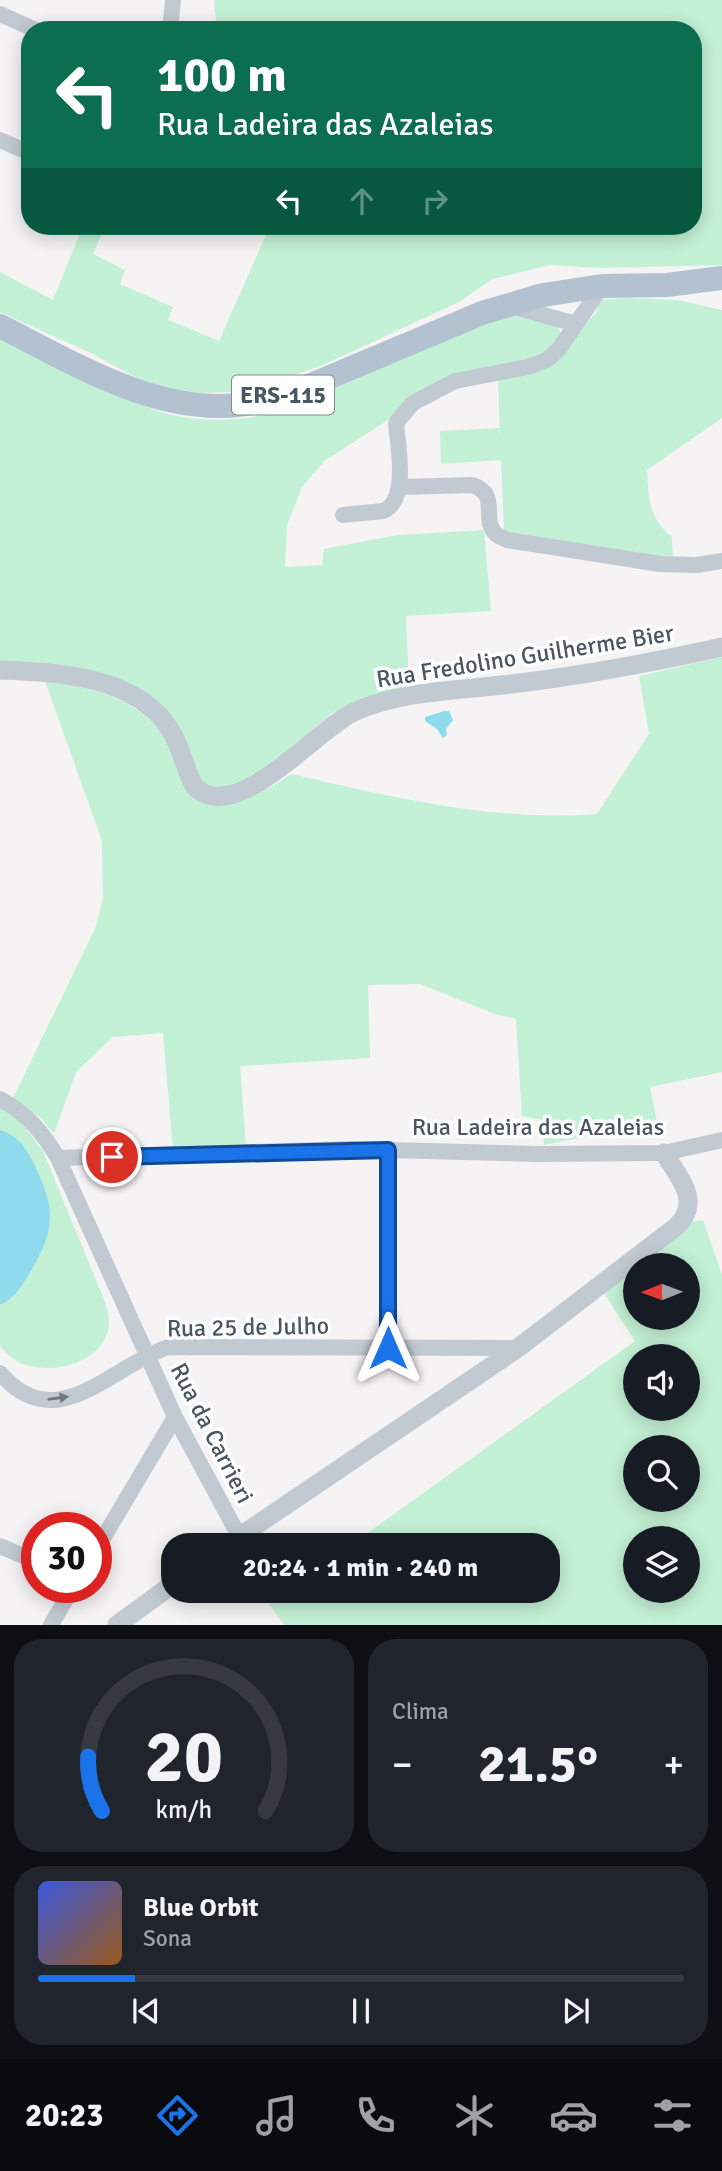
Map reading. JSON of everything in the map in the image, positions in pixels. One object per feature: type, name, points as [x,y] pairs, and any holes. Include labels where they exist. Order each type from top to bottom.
[{"type":"main road","name":"ERS-115","points":[[0,326],[108,378],[156,396],[190,404],[239,405],[283,395],[311,385],[437,331],[506,305],[543,295],[602,286],[667,285],[722,278]]},
{"type":"main road","name":"ERS-115","points":[[667,285],[722,292]]},
{"type":"street","points":[[171,21],[173,0]]},
{"type":"street","points":[[0,14],[21,23]]},
{"type":"street","points":[[0,140],[21,149]]},
{"type":"street","points":[[343,515],[389,509],[400,486],[396,423],[413,403],[455,381],[528,367],[547,360],[559,349],[602,286]]},
{"type":"street","points":[[506,305],[576,324]]},
{"type":"street","points":[[400,486],[471,485],[481,488],[488,498],[491,524],[496,534],[507,540],[660,564],[697,565],[722,561]]},
{"type":"street","name":"Rua Fredolino Guilherme Bier","points":[[0,670],[26,671],[91,681],[109,685],[137,698],[151,707],[171,730],[194,786],[201,793],[210,796],[232,793],[265,779],[340,719],[385,701],[418,694],[555,678],[722,647]]},
{"type":"street","name":"Rua da Carrieri","points":[[0,1099],[14,1106],[37,1126],[58,1158],[229,1533]]},
{"type":"street","name":"Rua Ladeira das Azaleias","points":[[58,1158],[388,1150],[537,1154],[664,1153],[722,1140]]},
{"type":"street","points":[[388,1150],[388,1348]]},
{"type":"street","points":[[245,1533],[518,1348],[677,1226],[687,1216],[689,1202],[686,1190],[664,1153]]},
{"type":"street","name":"Rua 25 de Julho","points":[[0,1373],[27,1397],[59,1400],[86,1390],[168,1347],[518,1348]]},
{"type":"street","points":[[112,1523],[175,1418]]},
{"type":"street","points":[[0,1546],[21,1555]]},
{"type":"street","points":[[117,1625],[161,1593]]},
{"type":"street","points":[[51,1625],[64,1603]]},
{"type":"green space","points":[[214,0],[722,0],[722,265],[600,268],[550,265],[492,279],[459,302],[323,365],[256,388],[229,392],[196,393],[164,388],[140,380],[93,354],[0,312],[0,272],[53,300],[79,235],[101,235],[93,254],[125,270],[120,284],[173,307],[168,320],[219,341],[266,235],[702,235],[702,21],[216,21]]},
{"type":"green space","points":[[600,300],[678,300],[722,310],[722,418],[647,470],[651,507],[658,522],[672,537],[673,559],[504,532],[501,460],[441,464],[440,431],[499,428],[500,438],[498,376],[534,370],[596,313]]},
{"type":"green space","points":[[511,315],[546,321],[558,327],[561,335],[545,356],[409,399],[388,420],[324,461],[302,487],[287,525],[285,567],[322,565],[324,549],[398,535],[484,530],[491,611],[406,616],[409,689],[357,701],[332,713],[256,776],[219,789],[200,782],[161,706],[0,663],[0,337],[130,400],[181,417],[213,420],[261,416],[292,408],[475,325]]},
{"type":"green space","points":[[722,657],[722,1072],[650,1087],[657,1122],[544,1145],[542,1120],[522,1116],[516,1019],[495,1014],[420,984],[368,985],[370,1058],[240,1066],[246,1148],[173,1150],[163,1033],[113,1037],[76,1072],[54,1134],[41,1118],[13,1098],[95,929],[103,899],[102,841],[45,681],[100,692],[137,710],[163,734],[188,790],[194,798],[203,803],[216,804],[249,796],[271,787],[291,774],[442,806],[558,816],[597,814],[649,734],[639,676]]},
{"type":"green space","points":[[0,1104],[15,1114],[43,1151],[107,1309],[109,1327],[96,1351],[63,1367],[26,1365],[8,1355],[0,1346]]},
{"type":"green space","points":[[703,1220],[722,1275],[722,1625],[284,1625],[270,1603],[560,1603],[560,1533],[368,1533],[623,1350],[623,1421],[700,1421],[700,1344],[631,1344],[635,1341],[628,1330],[700,1330],[700,1253],[653,1253],[690,1222]]},
{"type":"green space","points":[[623,1278],[623,1322],[604,1293]]},
{"type":"water","points":[[449,711],[453,720],[443,738],[437,729],[425,721],[425,717]]},
{"type":"water","points":[[0,1130],[18,1140],[29,1155],[43,1184],[50,1210],[50,1222],[44,1246],[29,1274],[14,1296],[0,1305]]},
{"type":"route","points":[[112,1157],[388,1150],[388,1348]]}]
